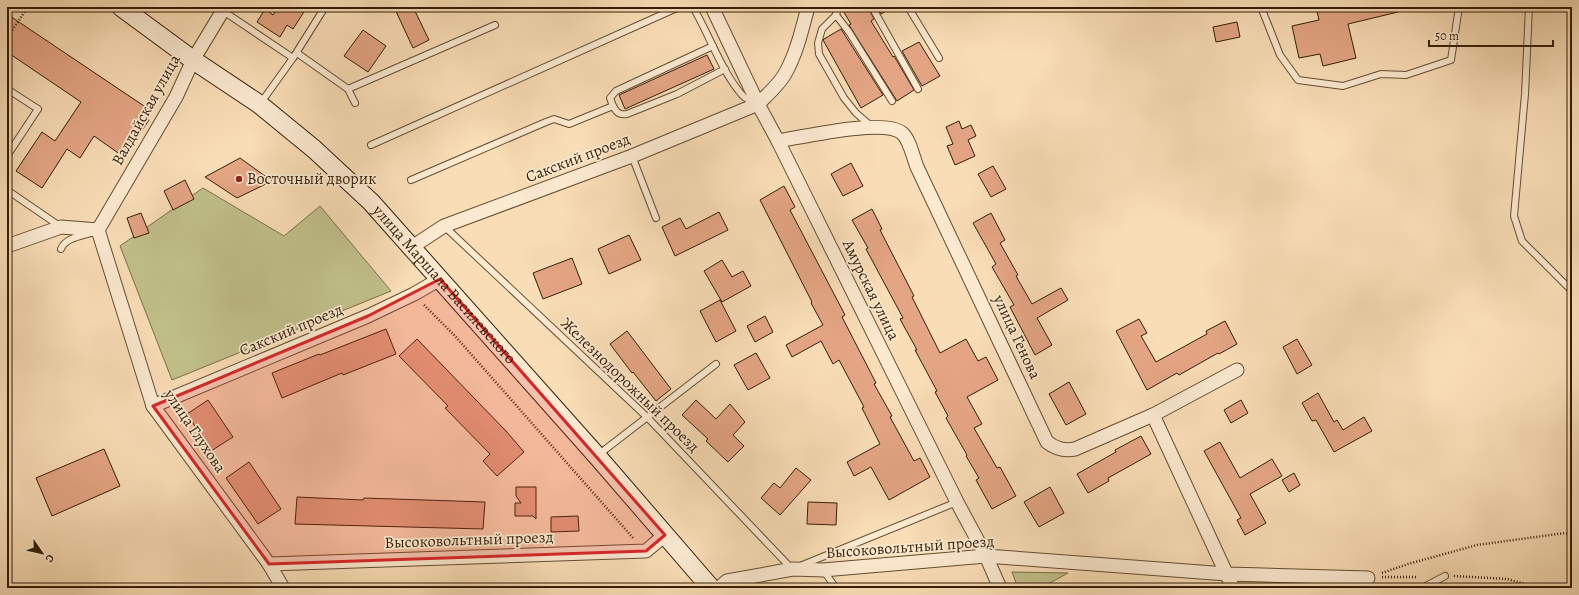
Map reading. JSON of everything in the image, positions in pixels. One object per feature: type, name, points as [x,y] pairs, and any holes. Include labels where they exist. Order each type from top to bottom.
[{"type":"main road","name":"улица Маршала Василевского","points":[[121,7],[193,60],[259,104],[314,149],[352,183],[412,247],[597,456],[711,588]]},
{"type":"street","name":"Амурская улица","points":[[712,7],[758,104],[778,141],[957,502],[986,556],[1000,588]]},
{"type":"street","points":[[758,104],[773,90],[786,72],[798,42],[808,7]]},
{"type":"street","name":"Валдайская улица","points":[[98,230],[176,97],[193,60],[224,9]]},
{"type":"street","name":"Сакский проезд","points":[[412,247],[444,226],[632,156],[758,104]]},
{"type":"street","points":[[778,141],[871,126]]},
{"type":"street","name":"улица Генова","points":[[871,126],[888,127],[902,133],[908,142],[917,167],[1047,442],[1053,447],[1060,449],[1075,449],[1153,415],[1237,370]]},
{"type":"street","points":[[7,246],[61,227],[98,230]]},
{"type":"street","name":"улица Глухова","points":[[98,230],[154,406],[269,564],[283,588]]},
{"type":"street","name":"Сакский проезд","points":[[154,406],[368,316],[414,294],[440,279]]},
{"type":"street","points":[[1153,415],[1233,588]]},
{"type":"street","points":[[646,551],[665,535]]},
{"type":"street","name":"Высоковольтный проезд","points":[[269,564],[646,551]]},
{"type":"street","name":"Высоковольтный проезд","points":[[719,588],[727,581],[792,569],[823,570],[986,556],[1227,574],[1368,578]]},
{"type":"lane","points":[[259,104],[295,56],[324,7]]},
{"type":"lane","points":[[371,145],[679,7]]},
{"type":"lane","points":[[693,7],[713,46],[743,96],[758,104]]},
{"type":"lane","points":[[838,7],[836,15],[822,29],[818,43],[819,54],[844,98],[856,113],[871,126]]},
{"type":"lane","points":[[872,7],[918,89]]},
{"type":"lane","points":[[908,7],[939,58]]},
{"type":"lane","points":[[1261,7],[1280,55],[1298,80],[1344,86],[1381,74],[1406,75],[1451,60],[1459,7]]},
{"type":"lane","points":[[1529,7],[1525,94],[1514,216],[1522,241],[1572,291]]},
{"type":"lane","points":[[224,9],[348,89],[355,103]]},
{"type":"lane","points":[[836,15],[849,32],[892,101]]},
{"type":"lane","points":[[348,89],[495,24]]},
{"type":"lane","points":[[713,46],[616,91],[610,98],[613,106],[620,115],[626,114],[677,94],[726,69]]},
{"type":"lane","points":[[7,89],[38,109],[9,149],[7,156]]},
{"type":"lane","points":[[411,180],[554,119],[569,124],[613,106]]},
{"type":"lane","points":[[632,156],[656,218]]},
{"type":"lane","points":[[7,190],[61,227]]},
{"type":"lane","name":"Железнодорожный проезд","points":[[444,226],[648,418],[792,569]]},
{"type":"lane","points":[[61,249],[62,246],[70,240],[98,230]]},
{"type":"lane","points":[[597,456],[716,364]]},
{"type":"lane","points":[[792,569],[957,502]]},
{"type":"lane","points":[[823,570],[836,588]]},
{"type":"lane","points":[[1422,588],[1445,576]]},
{"type":"path","points":[[9,34],[28,7]]},
{"type":"path","points":[[414,294],[456,337],[646,551]]},
{"type":"path","points":[[1368,578],[1408,564],[1477,545],[1565,533],[1572,534]]},
{"type":"path","points":[[1368,578],[1445,576],[1506,579],[1532,586],[1553,588]]},
{"type":"highlighted area","points":[[440,279],[665,535],[646,551],[269,564],[153,406],[368,316]]},
{"type":"shaded area","points":[[203,188],[284,236],[320,206],[391,291],[172,380],[120,246]]},
{"type":"shaded area","points":[[1012,572],[1068,573],[1041,588],[1018,588]]},
{"type":"building","points":[[278,7],[307,7],[293,29],[287,25],[280,37],[257,22],[265,9],[273,15]]},
{"type":"building","points":[[394,7],[413,7],[429,40],[413,48]]},
{"type":"building","points":[[842,7],[868,7],[874,19],[871,21],[914,90],[897,101],[849,25],[851,24]]},
{"type":"building","points":[[877,7],[893,7],[881,14]]},
{"type":"building","points":[[1316,7],[1398,7],[1398,12],[1348,24],[1356,58],[1323,66],[1320,54],[1299,58],[1292,26],[1319,20]]},
{"type":"building","points":[[7,14],[150,110],[145,118],[149,120],[124,157],[94,136],[80,158],[67,149],[42,188],[16,171],[42,132],[55,141],[81,102],[7,52]]},
{"type":"building","points":[[1237,22],[1240,37],[1216,42],[1213,27]]},
{"type":"building","points":[[841,29],[883,95],[861,108],[823,40]]},
{"type":"building","points":[[363,30],[386,46],[368,72],[344,56]]},
{"type":"building","points":[[919,42],[940,76],[922,86],[902,51]]},
{"type":"building","points":[[707,55],[714,69],[625,109],[619,95]]},
{"type":"building","points":[[959,121],[962,129],[971,125],[976,136],[968,140],[975,156],[955,165],[947,146],[953,144],[946,127]]},
{"type":"building","name":"Восточный дворик","points":[[240,158],[272,181],[237,198],[205,177]]},
{"type":"building","points":[[851,163],[863,186],[843,196],[831,174]]},
{"type":"building","points":[[993,166],[1006,189],[991,197],[978,174]]},
{"type":"building","points":[[185,180],[194,199],[173,210],[164,191]]},
{"type":"building","points":[[784,186],[795,207],[790,210],[845,315],[842,317],[876,383],[874,384],[892,416],[890,417],[914,461],[920,458],[930,477],[889,500],[871,467],[854,476],[847,462],[880,444],[862,408],[864,407],[839,360],[833,364],[821,341],[792,357],[786,345],[823,325],[760,200]]},
{"type":"building","points":[[872,209],[882,229],[880,230],[914,296],[912,297],[940,353],[966,339],[978,361],[986,357],[998,380],[967,397],[982,424],[974,428],[997,468],[1000,467],[1016,496],[992,509],[976,480],[979,478],[946,418],[948,416],[935,392],[937,391],[900,319],[903,318],[866,249],[868,248],[852,220]]},
{"type":"building","points":[[719,212],[728,230],[675,256],[662,227],[680,218],[686,229]]},
{"type":"building","points":[[141,213],[149,233],[134,238],[127,218]]},
{"type":"building","points":[[991,213],[1005,240],[1000,243],[1032,304],[1061,288],[1068,300],[1037,318],[1052,345],[1035,355],[1010,307],[1014,305],[992,267],[996,264],[973,223]]},
{"type":"building","points":[[629,235],[641,260],[609,274],[598,249]]},
{"type":"building","points":[[572,258],[582,284],[543,299],[533,273]]},
{"type":"building","points":[[722,260],[732,277],[743,271],[751,286],[722,302],[704,271]]},
{"type":"building","points":[[720,300],[736,331],[716,342],[700,311]]},
{"type":"building","points":[[765,316],[773,332],[755,342],[747,326]]},
{"type":"building","points":[[1139,319],[1147,333],[1141,336],[1156,362],[1207,334],[1206,331],[1225,321],[1237,344],[1179,375],[1177,373],[1147,390],[1116,331]]},
{"type":"building","points":[[386,329],[396,354],[343,375],[342,373],[282,398],[272,373]]},
{"type":"building","points":[[627,331],[671,389],[656,401],[610,344]]},
{"type":"building","points":[[417,339],[506,431],[524,452],[497,476],[483,461],[490,454],[445,408],[448,406],[399,356]]},
{"type":"building","points":[[1297,339],[1312,365],[1297,374],[1283,347]]},
{"type":"building","points":[[756,353],[770,378],[748,390],[734,365]]},
{"type":"building","points":[[1069,382],[1086,414],[1066,425],[1049,394]]},
{"type":"building","points":[[1318,393],[1334,422],[1337,420],[1343,430],[1364,417],[1372,431],[1334,452],[1316,420],[1312,421],[1302,403]]},
{"type":"building","points":[[208,400],[233,437],[211,451],[187,414]]},
{"type":"building","points":[[696,400],[716,419],[730,404],[745,422],[733,435],[744,446],[728,462],[706,441],[708,439],[682,415]]},
{"type":"building","points":[[1241,400],[1248,413],[1231,423],[1224,410]]},
{"type":"building","points":[[1141,436],[1151,454],[1108,478],[1109,481],[1088,493],[1077,474],[1116,452],[1115,450]]},
{"type":"building","points":[[1220,442],[1240,478],[1272,459],[1282,476],[1250,494],[1266,523],[1245,535],[1237,520],[1241,518],[1204,451]]},
{"type":"building","points":[[104,449],[120,486],[52,516],[36,478]]},
{"type":"building","points":[[249,462],[281,509],[258,524],[226,478]]},
{"type":"building","points":[[796,468],[811,480],[780,515],[761,498],[774,483],[780,488]]},
{"type":"building","points":[[1294,473],[1300,485],[1289,492],[1282,480]]},
{"type":"building","points":[[516,487],[536,487],[536,519],[533,516],[515,516],[515,503],[521,503],[516,496]]},
{"type":"building","points":[[1050,487],[1064,513],[1039,527],[1024,502]]},
{"type":"building","points":[[297,497],[363,500],[364,498],[485,502],[483,529],[295,524]]},
{"type":"building","points":[[808,502],[837,503],[836,525],[807,524]]},
{"type":"building","points":[[578,516],[579,531],[551,532],[551,517]]},
{"type":"place","name":"Восточный дворик","points":[[239,179]]}]
